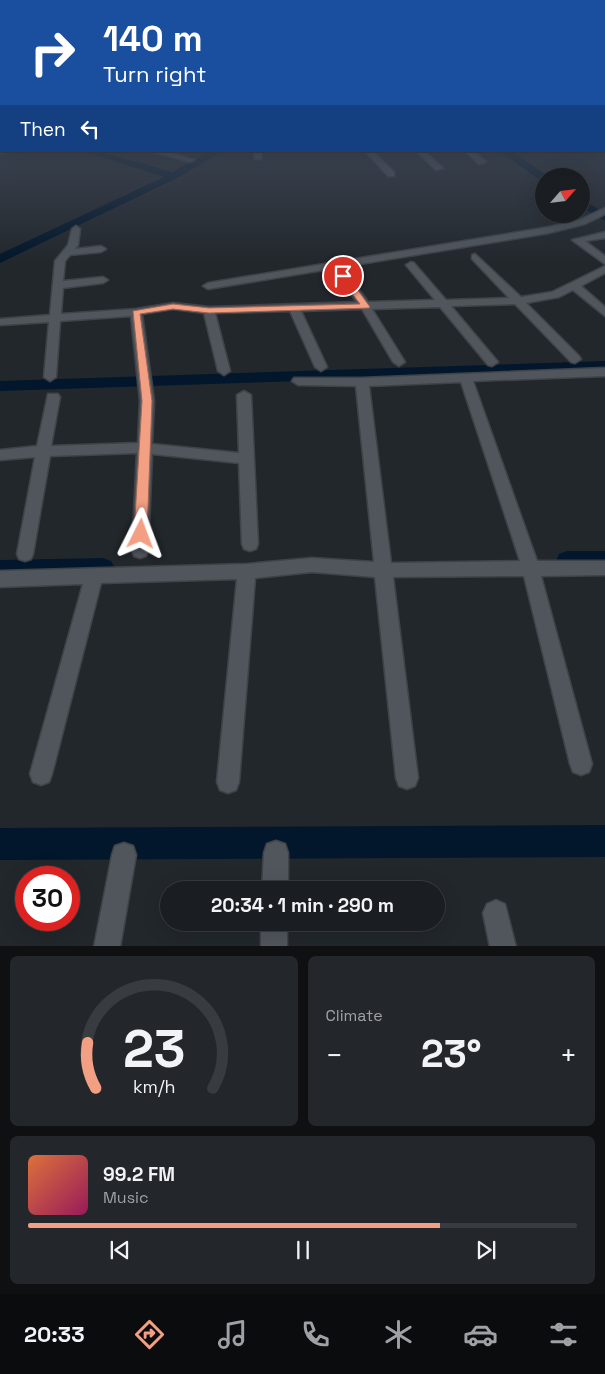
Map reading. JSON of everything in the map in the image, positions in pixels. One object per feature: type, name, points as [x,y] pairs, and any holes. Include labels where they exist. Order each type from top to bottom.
[{"type":"street","points":[[208,286],[549,230],[582,222],[601,213]]},
{"type":"street","points":[[50,377],[60,261],[74,241],[76,229]]},
{"type":"street","points":[[589,248],[603,239]]},
{"type":"street","points":[[603,239],[577,240],[605,261]]},
{"type":"street","points":[[66,253],[101,249]]},
{"type":"street","points":[[475,257],[575,359]]},
{"type":"street","points":[[411,264],[492,362]]},
{"type":"street","points":[[0,322],[136,312],[173,306],[209,310],[366,307],[519,301],[544,298],[575,286],[605,269]]},
{"type":"street","points":[[343,276],[366,307],[399,362]]},
{"type":"street","points":[[58,285],[103,280]]},
{"type":"street","points":[[575,286],[605,312]]},
{"type":"street","points":[[295,308],[321,367]]},
{"type":"street","points":[[209,310],[224,370]]},
{"type":"street","points":[[136,312],[141,365],[147,401],[140,551]]},
{"type":"street","points":[[298,381],[362,382],[604,375]]},
{"type":"street","points":[[466,378],[531,570],[581,764]]},
{"type":"street","points":[[362,382],[385,570],[407,778]]},
{"type":"street","points":[[244,395],[250,544]]},
{"type":"street","points":[[25,554],[54,397]]},
{"type":"street","points":[[0,455],[45,451],[146,448],[247,459]]},
{"type":"street","points":[[0,579],[247,571],[312,565],[385,570],[605,568]]},
{"type":"street","points":[[228,782],[247,571]]},
{"type":"street","points":[[41,774],[94,577]]},
{"type":"street","points":[[275,881],[276,853]]},
{"type":"street","points":[[107,946],[124,855]]},
{"type":"street","points":[[496,914],[503,946]]},
{"type":"street","points":[[274,931],[274,946]]},
{"type":"waterway","points":[[167,174],[173,176]]},
{"type":"waterway","points":[[0,259],[173,176]]},
{"type":"waterway","points":[[590,208],[605,218]]},
{"type":"waterway","points":[[0,386],[605,366]]},
{"type":"waterway","points":[[567,561],[605,561]]},
{"type":"waterway","points":[[0,570],[103,568]]},
{"type":"waterway","points":[[0,844],[605,841]]},
{"type":"route","points":[[141,534],[147,401],[141,365],[136,312],[173,306],[209,310],[366,307],[343,276]]}]
